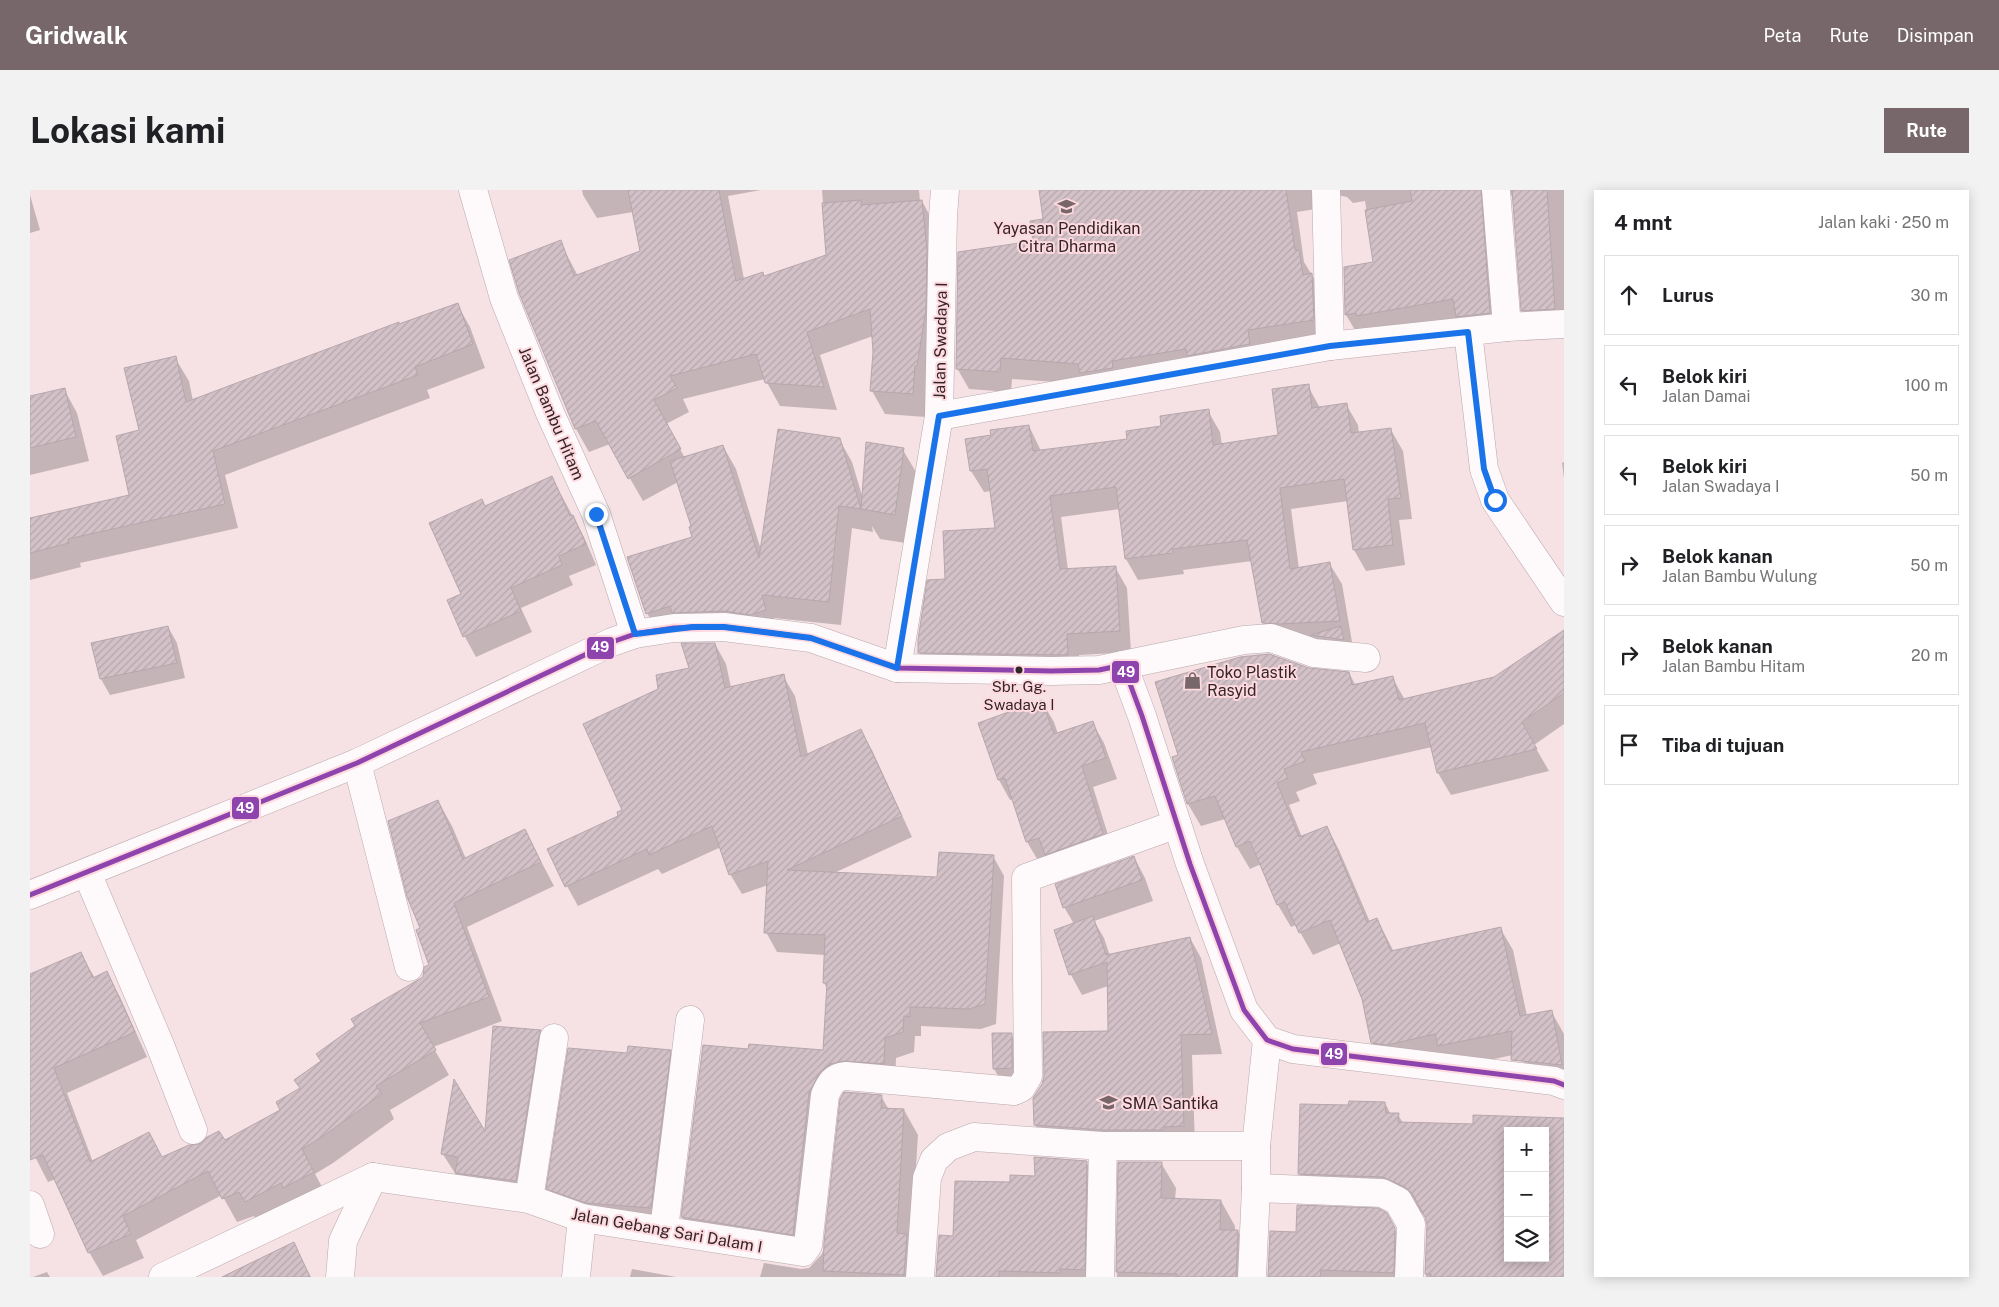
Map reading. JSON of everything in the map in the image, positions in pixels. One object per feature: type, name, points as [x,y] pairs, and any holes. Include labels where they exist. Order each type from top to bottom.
[{"type":"street","name":"Jalan Bambu Hitam","points":[[473,190],[504,298],[550,413],[596,514],[635,634]]},
{"type":"street","name":"Jalan Swadaya I","points":[[897,668],[939,416],[945,190]]},
{"type":"street","points":[[1326,190],[1330,346]]},
{"type":"street","points":[[1496,190],[1507,327]]},
{"type":"street","points":[[939,416],[1330,346],[1507,327],[1564,324]]},
{"type":"street","points":[[1468,332],[1484,469],[1488,486],[1495,500],[1564,602]]},
{"type":"street","points":[[30,895],[357,763],[612,642],[635,634],[683,627],[716,627],[811,638],[897,668],[1099,670],[1244,640],[1270,638],[1314,653],[1366,658]]},
{"type":"street","points":[[1123,665],[1142,716],[1190,864],[1244,1010],[1267,1040],[1293,1049],[1554,1081],[1564,1085]]},
{"type":"street","points":[[357,763],[409,967]]},
{"type":"street","name":"Jalan Gebang Sari Dalam I","points":[[373,1177],[529,1199],[582,1218],[664,1229],[803,1252],[808,1245],[825,1095],[830,1083],[839,1076],[1014,1091],[1022,1088],[1028,1076],[1026,878],[1177,824]]},
{"type":"street","points":[[87,873],[160,1045],[193,1130]]},
{"type":"street","points":[[664,1229],[690,1020]]},
{"type":"street","points":[[529,1199],[554,1038]]},
{"type":"street","points":[[1252,1277],[1256,1146],[1267,1040]]},
{"type":"street","points":[[920,1277],[926,1178],[934,1160],[948,1147],[974,1137],[1103,1146],[1256,1146]]},
{"type":"street","points":[[1100,1277],[1103,1146]]},
{"type":"street","points":[[162,1277],[373,1177]]},
{"type":"street","points":[[340,1277],[343,1242],[373,1177]]},
{"type":"street","points":[[1256,1188],[1382,1193],[1398,1201],[1411,1224],[1408,1277]]},
{"type":"street","points":[[30,1205],[40,1234]]},
{"type":"street","points":[[576,1277],[582,1218]]},
{"type":"building","points":[[628,190],[719,190],[736,281],[763,272],[764,276],[826,255],[822,203],[861,200],[861,205],[922,200],[927,250],[926,309],[917,366],[915,366],[913,394],[870,391],[873,352],[870,309],[807,332],[824,387],[765,383],[756,354],[670,376],[677,388],[654,400],[681,449],[628,479],[596,421],[575,429],[519,293],[509,260],[561,240],[574,276],[640,251]]},
{"type":"building","points":[[1039,190],[1286,190],[1295,250],[1299,250],[1303,275],[1312,273],[1314,320],[1248,330],[1250,344],[1187,356],[1186,349],[1112,361],[1113,368],[1080,373],[1078,364],[1001,358],[1000,372],[956,369],[958,252],[1033,241],[1030,221],[1043,219]]},
{"type":"building","points":[[1410,190],[1481,190],[1490,313],[1456,317],[1453,299],[1357,316],[1356,313],[1345,315],[1344,267],[1373,262],[1365,210],[1412,201]]},
{"type":"building","points":[[1512,190],[1547,190],[1555,309],[1521,311]]},
{"type":"building","points":[[458,303],[473,344],[415,367],[418,375],[213,451],[225,504],[68,539],[69,543],[30,553],[30,518],[129,495],[116,436],[139,430],[124,368],[176,356],[186,402],[399,322],[399,324]]},
{"type":"building","points":[[1309,384],[1312,408],[1347,403],[1351,433],[1391,428],[1401,498],[1388,499],[1393,545],[1353,550],[1344,479],[1280,488],[1290,569],[1330,562],[1340,621],[1262,623],[1247,540],[1172,549],[1173,553],[1125,559],[1116,487],[1050,496],[1060,569],[1116,566],[1120,631],[1067,634],[1068,655],[918,653],[918,640],[927,580],[945,579],[943,531],[995,528],[987,469],[970,471],[965,439],[991,435],[990,430],[1029,425],[1033,451],[1127,439],[1126,431],[1161,426],[1160,416],[1209,409],[1213,445],[1278,435],[1272,389]]},
{"type":"building","points":[[65,388],[76,437],[30,448],[30,396]]},
{"type":"building","points":[[778,429],[840,438],[861,509],[839,506],[829,602],[762,595],[766,610],[750,615],[724,611],[672,613],[670,606],[646,614],[627,557],[692,537],[689,527],[691,526],[670,461],[723,445],[759,558]]},
{"type":"building","points":[[866,442],[904,448],[895,515],[861,509]]},
{"type":"building","points":[[552,476],[570,516],[573,515],[586,544],[559,556],[562,565],[511,588],[521,611],[463,637],[447,600],[461,594],[429,523],[482,499],[485,506]]},
{"type":"building","points":[[168,626],[177,663],[100,679],[91,643]]},
{"type":"building","points":[[1341,626],[1344,640],[1311,635]]},
{"type":"building","points":[[1564,630],[1564,693],[1522,722],[1537,749],[1437,773],[1425,723],[1301,752],[1305,761],[1284,769],[1288,778],[1277,783],[1299,837],[1327,826],[1367,922],[1377,918],[1391,951],[1501,927],[1520,1016],[1552,1010],[1562,1065],[1511,1060],[1512,1031],[1438,1046],[1435,1034],[1387,1045],[1371,1043],[1362,999],[1330,920],[1299,933],[1285,902],[1277,905],[1250,841],[1236,847],[1215,796],[1187,804],[1172,757],[1178,755],[1155,682],[1240,657],[1269,654],[1309,668],[1349,672],[1352,685],[1393,676],[1399,700],[1494,677]]},
{"type":"building","points":[[681,643],[715,643],[725,688],[784,674],[801,757],[861,729],[902,816],[787,870],[937,877],[939,852],[994,855],[985,1004],[969,1009],[910,1007],[910,1017],[904,1016],[903,1032],[885,1038],[884,1064],[844,1061],[830,1064],[820,1072],[809,1093],[793,1235],[681,1217],[703,1045],[748,1049],[749,1044],[823,1050],[827,983],[823,983],[825,935],[764,933],[768,861],[729,875],[712,826],[649,855],[647,849],[565,887],[547,849],[618,816],[617,812],[622,810],[583,724],[658,689],[656,675],[689,668]]},
{"type":"building","points":[[1042,700],[1054,734],[1093,721],[1106,758],[1082,766],[1103,834],[1045,855],[1039,838],[1026,842],[1005,778],[998,780],[978,723]]},
{"type":"building","points":[[438,800],[463,859],[525,829],[541,862],[454,903],[489,997],[420,1023],[436,1050],[376,1086],[382,1094],[302,1149],[314,1172],[283,1188],[281,1183],[245,1202],[239,1192],[222,1199],[208,1171],[123,1216],[131,1234],[88,1253],[43,1155],[30,1160],[30,974],[81,952],[93,978],[107,971],[135,1032],[54,1068],[90,1162],[149,1132],[162,1157],[189,1145],[199,1144],[207,1137],[219,1131],[225,1140],[280,1110],[276,1102],[300,1088],[294,1080],[321,1061],[316,1054],[355,1026],[351,1019],[423,977],[424,967],[429,965],[416,930],[420,928],[407,897],[388,821]]},
{"type":"building","points":[[1134,856],[1142,880],[1063,908],[1055,884]]},
{"type":"building","points":[[1093,916],[1106,955],[1190,937],[1212,1034],[1181,1035],[1184,1126],[1164,1127],[1163,1130],[1104,1130],[1034,1125],[1033,1098],[1042,1084],[1044,1076],[1043,1032],[1108,1031],[1107,962],[1069,975],[1054,930]]},
{"type":"building","points":[[493,1026],[541,1030],[516,1181],[455,1173],[458,1157],[441,1154],[454,1079],[485,1131]]},
{"type":"building","points":[[992,1033],[1012,1033],[1012,1068],[993,1069]]},
{"type":"building","points":[[628,1046],[671,1050],[651,1208],[586,1203],[546,1189],[568,1048],[627,1053]]},
{"type":"building","points":[[844,1092],[882,1095],[881,1108],[904,1109],[897,1233],[907,1234],[904,1275],[823,1271],[824,1242],[840,1099]]},
{"type":"building","points":[[1349,1101],[1385,1102],[1386,1113],[1399,1113],[1398,1122],[1473,1124],[1473,1115],[1564,1118],[1564,1277],[1431,1277],[1431,1274],[1425,1274],[1427,1225],[1425,1217],[1412,1193],[1405,1187],[1383,1177],[1298,1174],[1300,1104],[1348,1105]]},
{"type":"building","points":[[1034,1157],[1087,1161],[1085,1270],[1060,1269],[1060,1273],[999,1271],[999,1277],[936,1277],[939,1235],[953,1236],[955,1181],[1010,1182],[1010,1175],[1035,1176]]},
{"type":"building","points":[[1118,1162],[1162,1162],[1161,1198],[1221,1200],[1220,1230],[1238,1230],[1236,1277],[1177,1277],[1177,1274],[1116,1272]]},
{"type":"building","points":[[1297,1205],[1378,1208],[1387,1213],[1395,1228],[1394,1273],[1321,1270],[1320,1277],[1268,1277],[1270,1231],[1296,1232]]},
{"type":"building","points":[[294,1242],[310,1277],[222,1277]]},
{"type":"transit line","name":"49","points":[[30,895],[357,763],[612,642],[635,634],[674,628],[724,627],[811,638],[897,668],[1051,671],[1099,670],[1123,665],[1142,716],[1190,864],[1244,1010],[1267,1040],[1293,1049],[1554,1081],[1564,1085]]},
{"type":"place","name":"Yayasan Pendidikan Citra Dharma","points":[[1067,207]]},
{"type":"place","name":"Sbr. Gg. Swadaya I","points":[[1019,670]]},
{"type":"place","name":"Toko Plastik Rasyid","points":[[1193,681]]},
{"type":"place","name":"SMA Santika","points":[[1108,1103]]},
{"type":"route","points":[[596,514],[635,634],[674,628],[724,627],[811,638],[897,668],[939,416],[1330,346],[1468,332],[1484,469],[1488,486],[1495,500]]}]
